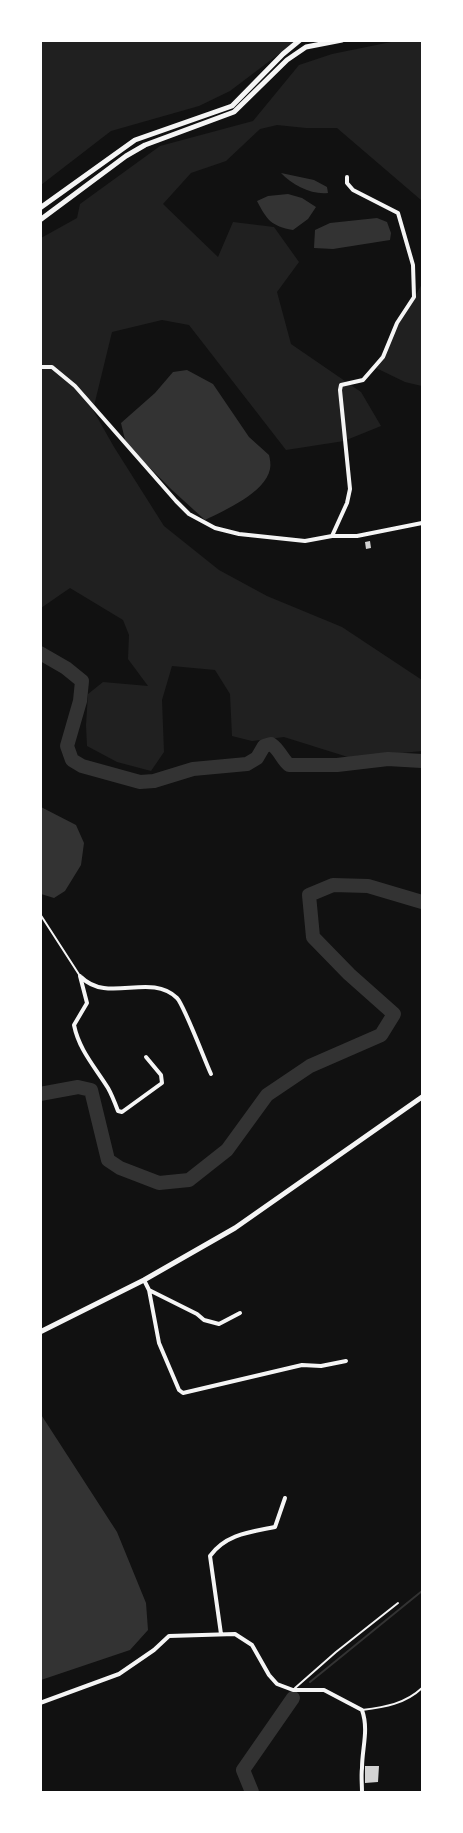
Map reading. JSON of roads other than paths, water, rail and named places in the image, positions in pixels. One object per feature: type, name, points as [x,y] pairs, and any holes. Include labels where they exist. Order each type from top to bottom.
[{"type":"street","points":[[40,207],[135,140],[232,106],[300,40]]},
{"type":"street","points":[[40,220],[126,156],[145,146],[234,112],[287,60],[306,47],[342,40]]},
{"type":"street","points":[[332,536],[347,503],[350,489],[341,385],[363,380],[383,357],[397,323],[414,297],[413,265],[398,213],[353,190],[347,183],[347,177]]},
{"type":"street","points":[[40,367],[52,367],[75,386],[189,514],[215,528],[239,534],[305,541],[332,536],[357,536],[423,523]]},
{"type":"street","points":[[80,976],[87,1003],[74,1025],[76,1035],[87,1059],[109,1089],[118,1111],[122,1112],[162,1083],[161,1075],[146,1057]]},
{"type":"street","points":[[80,976],[87,983],[100,989],[159,988],[178,999],[211,1074]]},
{"type":"street","points":[[40,1332],[144,1280],[235,1228],[423,1097]]},
{"type":"street","points":[[144,1280],[149,1290],[159,1343],[179,1390],[183,1393],[302,1365],[321,1365],[346,1360]]},
{"type":"street","points":[[149,1290],[197,1314],[204,1320],[219,1324],[240,1313]]},
{"type":"street","points":[[221,1634],[210,1556],[233,1536],[275,1527],[285,1498]]},
{"type":"street","points":[[40,1703],[119,1674],[154,1650],[169,1636],[235,1634],[252,1645],[269,1675],[277,1684],[293,1690],[324,1690],[362,1710],[366,1746],[362,1766],[362,1792]]},
{"type":"lane","points":[[40,914],[80,976]]},
{"type":"lane","points":[[293,1690],[336,1652],[398,1603]]},
{"type":"lane","points":[[362,1710],[404,1702],[423,1689]]},
{"type":"waterway","points":[[40,653],[66,668],[82,681],[80,701],[67,746],[72,760],[82,766],[140,782],[154,781],[193,769],[247,764],[257,758],[264,746],[271,744],[289,765],[337,765],[388,759],[422,761]]},
{"type":"waterway","points":[[40,1094],[78,1087],[91,1090],[108,1160],[120,1168],[159,1183],[189,1180],[227,1150],[267,1095],[310,1066],[381,1035],[394,1014],[349,974],[313,937],[309,895],[333,885],[368,886],[422,902]]},
{"type":"waterway","points":[[310,1682],[422,1591]]},
{"type":"waterway","points":[[252,1792],[243,1770],[293,1698]]}]
